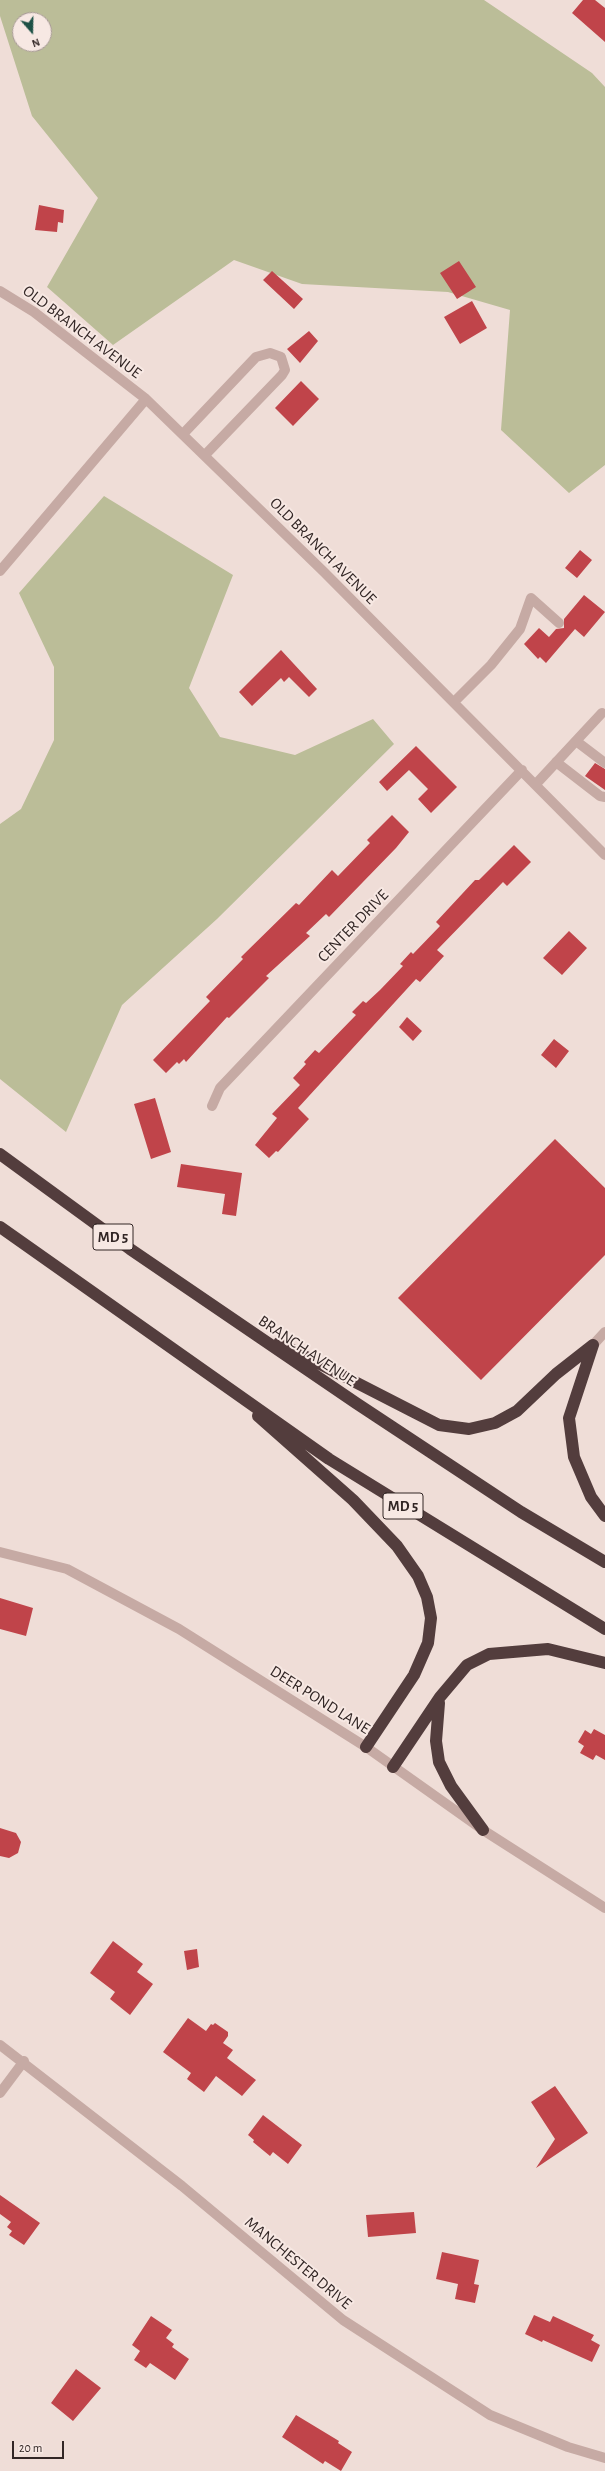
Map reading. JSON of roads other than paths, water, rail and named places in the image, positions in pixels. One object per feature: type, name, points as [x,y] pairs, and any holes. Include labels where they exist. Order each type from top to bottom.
[{"type":"highway","name":"BRANCH AVENUE","points":[[1,1154],[130,1250],[515,1508],[605,1562]]},
{"type":"highway","name":"MD 5","points":[[0,1227],[329,1459],[605,1629]]},
{"type":"highway","points":[[227,1315],[439,1425],[469,1429],[495,1423],[517,1411],[556,1374],[593,1345]]},
{"type":"highway","points":[[593,1345],[569,1418],[574,1457],[591,1497],[605,1516]]},
{"type":"highway","points":[[207,1372],[353,1500],[398,1546],[418,1576],[427,1597],[431,1618],[428,1643],[414,1675],[366,1747]]},
{"type":"highway","points":[[393,1767],[440,1697],[467,1665],[494,1653],[548,1649],[605,1663]]},
{"type":"highway","points":[[440,1697],[436,1727],[439,1762],[451,1786],[483,1830]]},
{"type":"street","name":"OLD BRANCH AVENUE","points":[[0,291],[34,312],[146,400],[183,434],[604,850]]},
{"type":"street","points":[[183,434],[256,357],[270,353],[281,357],[285,370],[282,376],[205,455]]},
{"type":"street","points":[[0,571],[146,400]]},
{"type":"street","points":[[454,702],[491,665],[520,629],[531,598],[559,623]]},
{"type":"street","points":[[536,784],[602,713]]},
{"type":"street","points":[[576,741],[605,763]]},
{"type":"street","points":[[556,762],[600,796],[605,797]]},
{"type":"street","name":"CENTER DRIVE","points":[[212,1106],[220,1088],[522,770]]},
{"type":"street","points":[[593,1345],[605,1332]]},
{"type":"street","name":"DEER POND LANE","points":[[0,1552],[74,1573],[179,1629],[366,1747],[483,1830],[605,1908]]},
{"type":"street","name":"MANCHESTER DRIVE","points":[[0,2045],[24,2061],[65,2097],[182,2186],[343,2320],[490,2416],[568,2447],[605,2458]]},
{"type":"street","points":[[0,2093],[24,2061]]}]
